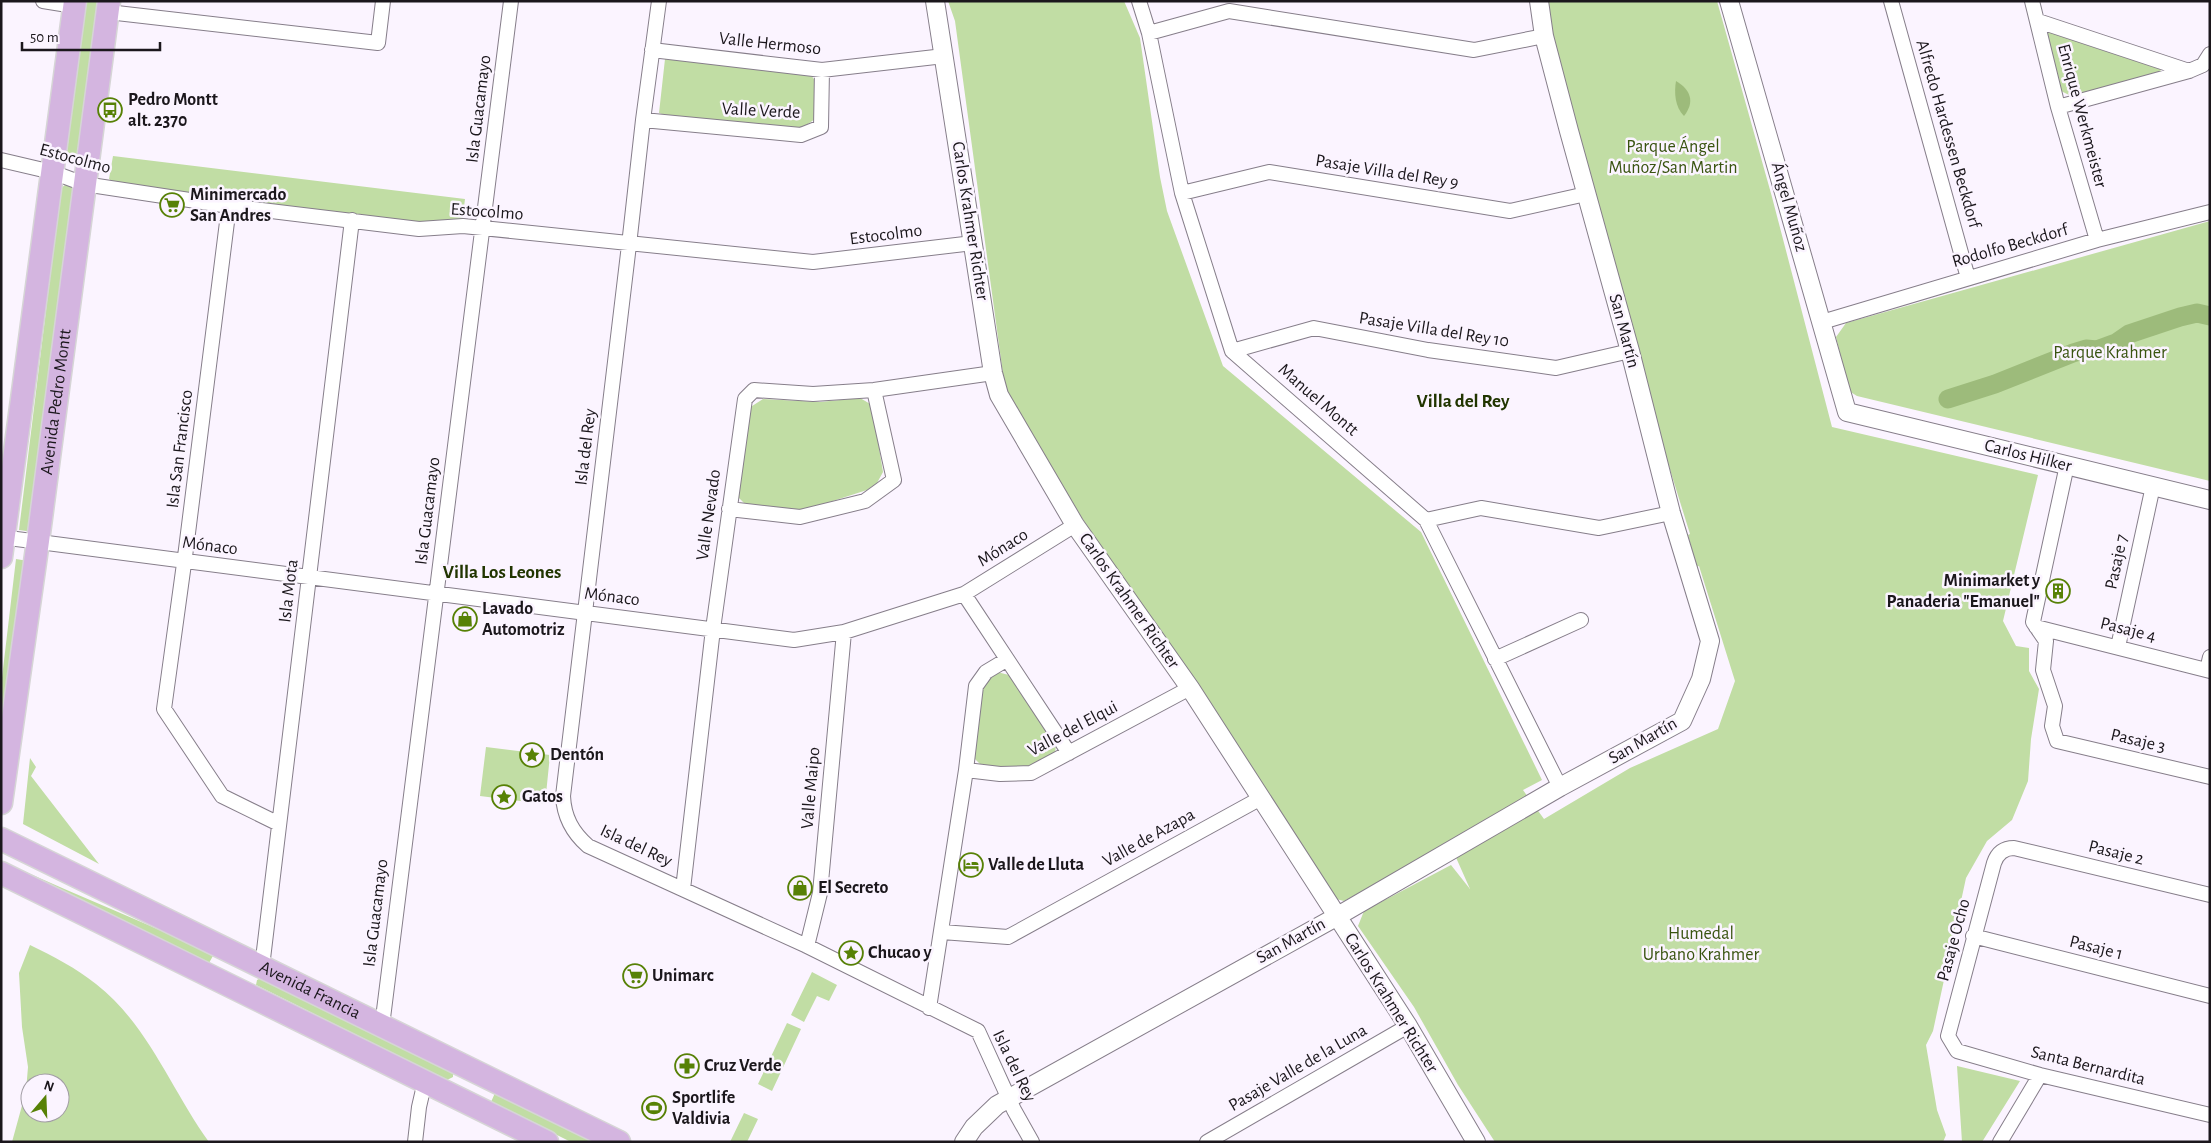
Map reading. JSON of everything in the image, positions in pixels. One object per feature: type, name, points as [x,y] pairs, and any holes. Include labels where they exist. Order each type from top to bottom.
[{"type":"main road","name":"Avenida Pedro Montt","points":[[2,544],[75,4]]},
{"type":"main road","name":"Avenida Pedro Montt","points":[[1,803],[109,6]]},
{"type":"main road","name":"Avenida Francia","points":[[1,839],[619,1142]]},
{"type":"main road","name":"Avenida Francia","points":[[1,872],[547,1142]]},
{"type":"main road","points":[[231,986],[242,957]]},
{"type":"main road","points":[[461,1099],[473,1070]]},
{"type":"street","points":[[43,1],[75,4]]},
{"type":"street","points":[[109,6],[378,43],[383,1]]},
{"type":"street","name":"Isla Guacamayo","points":[[382,1026],[511,1]]},
{"type":"street","name":"Isla del Rey","points":[[659,1],[642,120],[630,245],[563,796],[568,822],[573,831],[588,846],[806,946],[978,1032],[1032,1142]]},
{"type":"street","name":"Carlos Krahmer Richter","points":[[935,1],[993,374],[999,395],[1075,525],[1190,688],[1408,1026],[1476,1142]]},
{"type":"street","points":[[1139,1],[1150,33],[1182,193],[1232,350]]},
{"type":"street","name":"San Martín","points":[[964,1142],[985,1115],[1009,1098],[1336,917],[1560,787],[1682,721],[1701,678],[1710,641],[1671,513],[1630,351],[1544,36],[1539,1]]},
{"type":"street","name":"Ángel Muñoz","points":[[1729,1],[1847,412]]},
{"type":"street","name":"Alfredo Hardessen Beckdorf","points":[[1891,1],[1968,278]]},
{"type":"street","name":"Enrique Werkmeister","points":[[2032,1],[2058,107],[2097,240]]},
{"type":"street","points":[[1150,33],[1230,11],[1474,50],[1544,36]]},
{"type":"street","points":[[2038,21],[2189,71]]},
{"type":"street","name":"Valle Hermoso","points":[[652,50],[822,70],[944,56]]},
{"type":"street","points":[[2058,107],[2189,71],[2203,65],[2210,54]]},
{"type":"street","name":"Valle Verde","points":[[642,120],[801,135],[821,127],[822,70]]},
{"type":"street","name":"Estocolmo","points":[[1,160],[52,172],[84,184],[229,206],[419,229],[463,226],[482,230],[813,262],[973,243]]},
{"type":"street","name":"Pasaje Villa del Rey 9","points":[[1182,193],[1269,172],[1510,211],[1586,194]]},
{"type":"street","name":"Isla San Francisco","points":[[229,206],[164,709],[222,796],[279,824]]},
{"type":"street","name":"Rodolfo Beckdorf","points":[[1822,322],[2097,240],[2210,212]]},
{"type":"street","name":"Isla Mota","points":[[262,967],[352,220]]},
{"type":"street","name":"Pasaje Villa del Rey 10","points":[[1232,350],[1314,328],[1428,350],[1556,368],[1630,351]]},
{"type":"street","name":"Manuel Montt","points":[[1232,350],[1426,520],[1560,787]]},
{"type":"street","name":"Valle Nevado","points":[[683,889],[713,629],[745,399],[754,390],[813,394],[874,390],[993,374]]},
{"type":"street","points":[[729,510],[800,516],[865,501],[894,480],[874,390]]},
{"type":"street","name":"Carlos Hilker","points":[[1847,412],[2210,500]]},
{"type":"street","points":[[2036,628],[2034,617],[2067,466]]},
{"type":"street","name":"Pasaje 7","points":[[2118,646],[2153,486]]},
{"type":"street","points":[[1426,520],[1481,508],[1599,528],[1671,513]]},
{"type":"street","name":"Mónaco","points":[[2,544],[38,541],[794,640],[844,632],[964,594],[1075,525]]},
{"type":"street","points":[[964,594],[1069,753]]},
{"type":"street","points":[[1495,659],[1581,620]]},
{"type":"street","name":"Pasaje 4","points":[[2036,628],[2209,666]]},
{"type":"street","name":"Pasaje 3","points":[[2036,628],[2046,641],[2043,670],[2055,706],[2052,726],[2057,741],[2210,777]]},
{"type":"street","name":"Valle Maipo","points":[[806,946],[820,893],[844,632]]},
{"type":"street","points":[[930,1008],[966,770],[976,686],[986,672],[1006,660]]},
{"type":"street","name":"Valle del Elqui","points":[[966,770],[1000,774],[1032,773],[1190,688]]},
{"type":"street","name":"Valle de Azapa","points":[[942,932],[1008,937],[1261,798]]},
{"type":"street","name":"Pasaje 2","points":[[2014,848],[2210,895]]},
{"type":"street","name":"Pasaje Ocho","points":[[1957,1051],[1948,1036],[1973,936],[1997,855],[2003,850],[2014,848]]},
{"type":"street","name":"Pasaje 1","points":[[1973,936],[2210,996]]},
{"type":"street","name":"Pasaje Valle de la Luna","points":[[1207,1142],[1408,1026]]},
{"type":"street","name":"Santa Bernardita","points":[[1957,1051],[2040,1074],[2210,1115]]},
{"type":"street","points":[[2000,1142],[2040,1074]]},
{"type":"street","points":[[415,1142],[419,1107],[425,1082]]},
{"type":"green space","points":[[85,1],[100,1],[81,153],[74,157],[67,152]]},
{"type":"green space","points":[[948,1],[1124,1],[1140,38],[1160,177],[1167,211],[1223,366],[1421,532],[1542,780],[1523,790],[1544,819],[1630,768],[1718,729],[1735,681],[1699,566],[1696,567],[1688,535],[1690,534],[1658,431],[1555,46],[1547,1],[1717,1],[1772,197],[1832,427],[2038,475],[2003,621],[2016,646],[2029,648],[2029,671],[2039,689],[2031,739],[2028,781],[2012,820],[1987,841],[1966,878],[1933,1031],[1926,1045],[1937,1110],[1946,1135],[1943,1142],[1495,1142],[1458,1085],[1414,1007],[1358,926],[1364,911],[1451,865],[1470,889],[1450,844],[1344,901],[1336,899],[1082,518],[1005,389],[955,21]]},
{"type":"green space","points":[[2049,32],[2160,67],[2161,73],[2071,96],[2059,90],[2044,35]]},
{"type":"green space","points":[[665,59],[811,75],[818,85],[815,119],[798,131],[668,116],[659,113]]},
{"type":"green space","points":[[113,156],[465,199],[461,231],[117,185],[109,179]]},
{"type":"green space","points":[[65,185],[71,186],[76,191],[33,532],[19,530],[61,188]]},
{"type":"green space","name":"Parque Krahmer","points":[[2210,221],[2210,481],[1857,396],[1849,391],[1836,337],[1846,323]]},
{"type":"green space","points":[[860,398],[872,405],[883,472],[877,483],[867,490],[805,510],[745,504],[737,496],[749,408],[763,399],[820,402]]},
{"type":"green space","points":[[16,559],[28,561],[1,746],[1,686]]},
{"type":"green space","points":[[997,672],[1009,675],[1056,744],[1055,754],[1027,769],[983,767],[973,757],[982,686]]},
{"type":"green space","points":[[486,747],[550,755],[545,804],[480,796]]},
{"type":"green space","points":[[30,758],[36,767],[31,776],[99,864],[23,824]]},
{"type":"green space","points":[[19,869],[214,954],[209,963],[18,872]]},
{"type":"green space","points":[[30,945],[80,973],[114,1000],[130,1018],[158,1058],[209,1142],[12,1142],[20,1113],[20,1123],[70,1123],[70,1073],[28,1073],[22,1027],[19,973]]},
{"type":"green space","points":[[812,972],[837,985],[829,1001],[817,996],[804,1022],[791,1015]]},
{"type":"green space","points":[[261,978],[453,1072],[453,1077],[447,1080],[256,985],[257,980]]},
{"type":"green space","points":[[787,1023],[801,1029],[772,1091],[758,1084]]},
{"type":"green space","points":[[1957,1066],[2020,1081],[1982,1142],[1962,1142]]},
{"type":"green space","points":[[495,1093],[595,1142],[571,1142],[491,1102]]},
{"type":"green space","points":[[744,1113],[758,1119],[747,1142],[730,1142]]},
{"type":"shaded area","points":[[1676,81],[1685,88],[1690,97],[1690,106],[1684,116],[1676,100]]},
{"type":"waterway","points":[[1948,399],[1995,384],[2073,353],[2086,349],[2097,350],[2116,343],[2129,334],[2180,317],[2197,313],[2210,316]]},
{"type":"place","name":"Pedro Montt alt. 2370","points":[[110,110]]},
{"type":"place","name":"Minimercado San Andres","points":[[172,205]]},
{"type":"place","name":"Minimarket y Panaderia \"Emanuel\"","points":[[2058,591]]},
{"type":"place","name":"Lavado Automotriz","points":[[465,619]]},
{"type":"place","name":"Dentón","points":[[532,755]]},
{"type":"place","name":"Gatos","points":[[504,797]]},
{"type":"place","name":"Valle de Lluta","points":[[971,865]]},
{"type":"place","name":"El Secreto","points":[[800,888]]},
{"type":"place","name":"Chucao y","points":[[851,953]]},
{"type":"place","name":"Unimarc","points":[[635,976]]},
{"type":"place","name":"Cruz Verde","points":[[687,1066]]},
{"type":"place","name":"Sportlife Valdivia","points":[[654,1108]]},
{"type":"district","name":"Villa del Rey","points":[[1463,401]]},
{"type":"district","name":"Villa Los Leones","points":[[502,572]]},
{"type":"park label","name":"Parque Ángel Muñoz/San Martin","points":[[1673,157]]},
{"type":"park label","name":"Humedal Urbano Krahmer","points":[[1701,944]]}]
